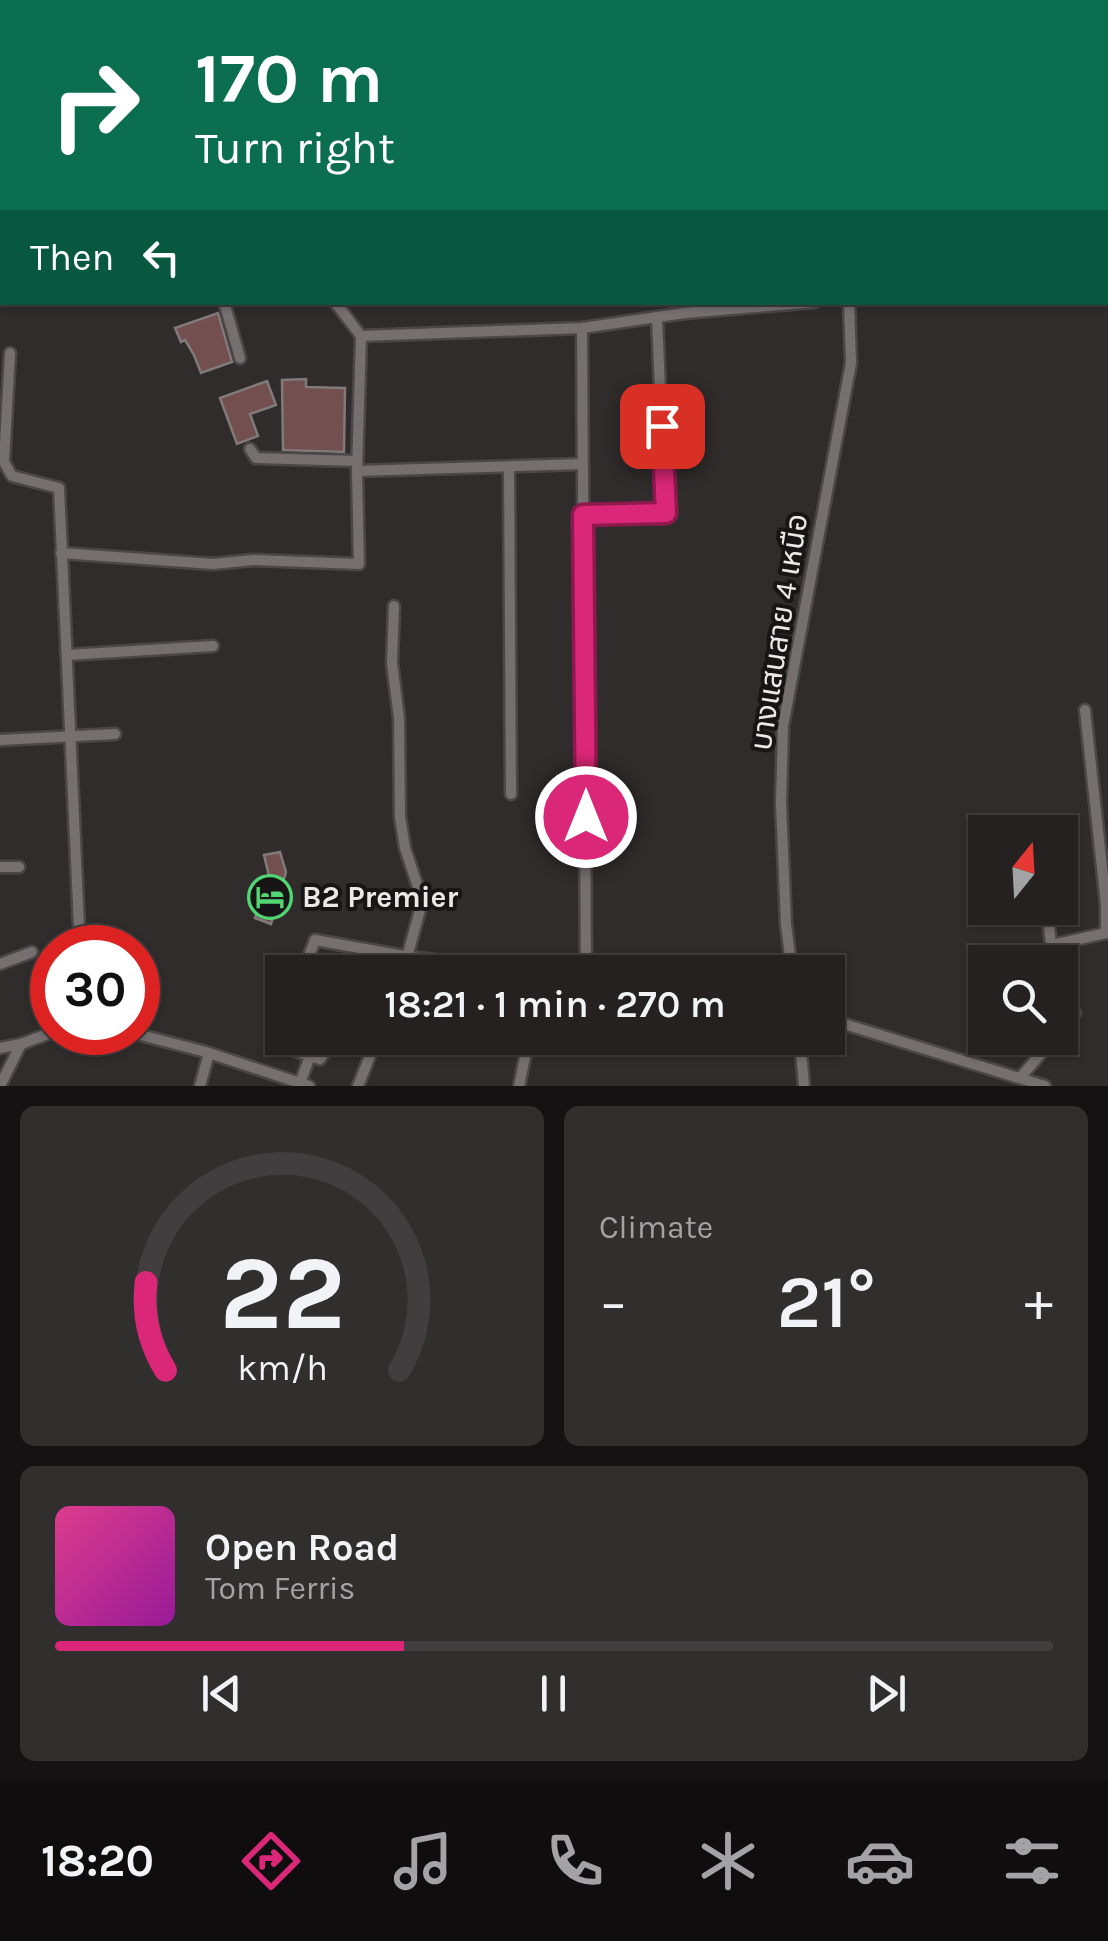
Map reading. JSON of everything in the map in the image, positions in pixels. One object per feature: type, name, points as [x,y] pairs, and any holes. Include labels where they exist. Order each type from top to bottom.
[{"type":"street","points":[[225,305],[240,358]]},
{"type":"street","points":[[62,554],[212,564],[253,560],[359,564],[357,466],[362,336],[337,305]]},
{"type":"street","points":[[362,336],[582,328],[783,305]]},
{"type":"street","name":"บางแสนสาย 4 เหนือ","points":[[791,955],[781,803],[783,726],[851,363],[849,305]]},
{"type":"street","points":[[583,515],[666,513],[657,317]]},
{"type":"street","points":[[582,328],[586,955]]},
{"type":"street","points":[[10,353],[4,462],[12,476],[59,488],[79,925]]},
{"type":"street","points":[[250,449],[256,458],[357,466],[509,468],[582,464]]},
{"type":"street","points":[[509,468],[511,794]]},
{"type":"street","points":[[394,606],[392,663],[400,718],[400,817],[420,910],[410,955]]},
{"type":"street","points":[[67,655],[213,646]]},
{"type":"street","points":[[1050,925],[1052,944],[1106,933],[1085,710]]},
{"type":"street","points":[[0,740],[115,734]]},
{"type":"street","points":[[0,867],[19,867]]},
{"type":"street","points":[[309,955],[315,940],[399,955]]},
{"type":"street","points":[[0,964],[30,953]]},
{"type":"street","points":[[845,1024],[1045,1086]]},
{"type":"street","points":[[160,1040],[305,1084],[310,1056],[320,1059],[323,1055]]},
{"type":"street","points":[[0,1048],[30,1041]]},
{"type":"street","points":[[0,1086],[22,1044]]},
{"type":"street","points":[[200,1086],[210,1053]]},
{"type":"street","points":[[358,1086],[370,1055]]},
{"type":"street","points":[[519,1086],[525,1055]]},
{"type":"street","points":[[801,1055],[804,1086]]},
{"type":"street","points":[[1020,1078],[1040,1055]]},
{"type":"building","points":[[218,313],[232,362],[201,373],[175,328]]},
{"type":"building","points":[[306,379],[306,387],[345,388],[344,452],[283,450],[282,380]]},
{"type":"building","points":[[267,381],[276,405],[250,414],[258,436],[237,444],[220,398]]},
{"type":"building","name":"B2 Premier","points":[[280,852],[286,872],[271,924],[255,918],[269,876],[264,855]]},
{"type":"place","name":"B2 Premier","points":[[270,897]]},
{"type":"route","points":[[586,817],[583,515],[666,513],[662,426]]}]
